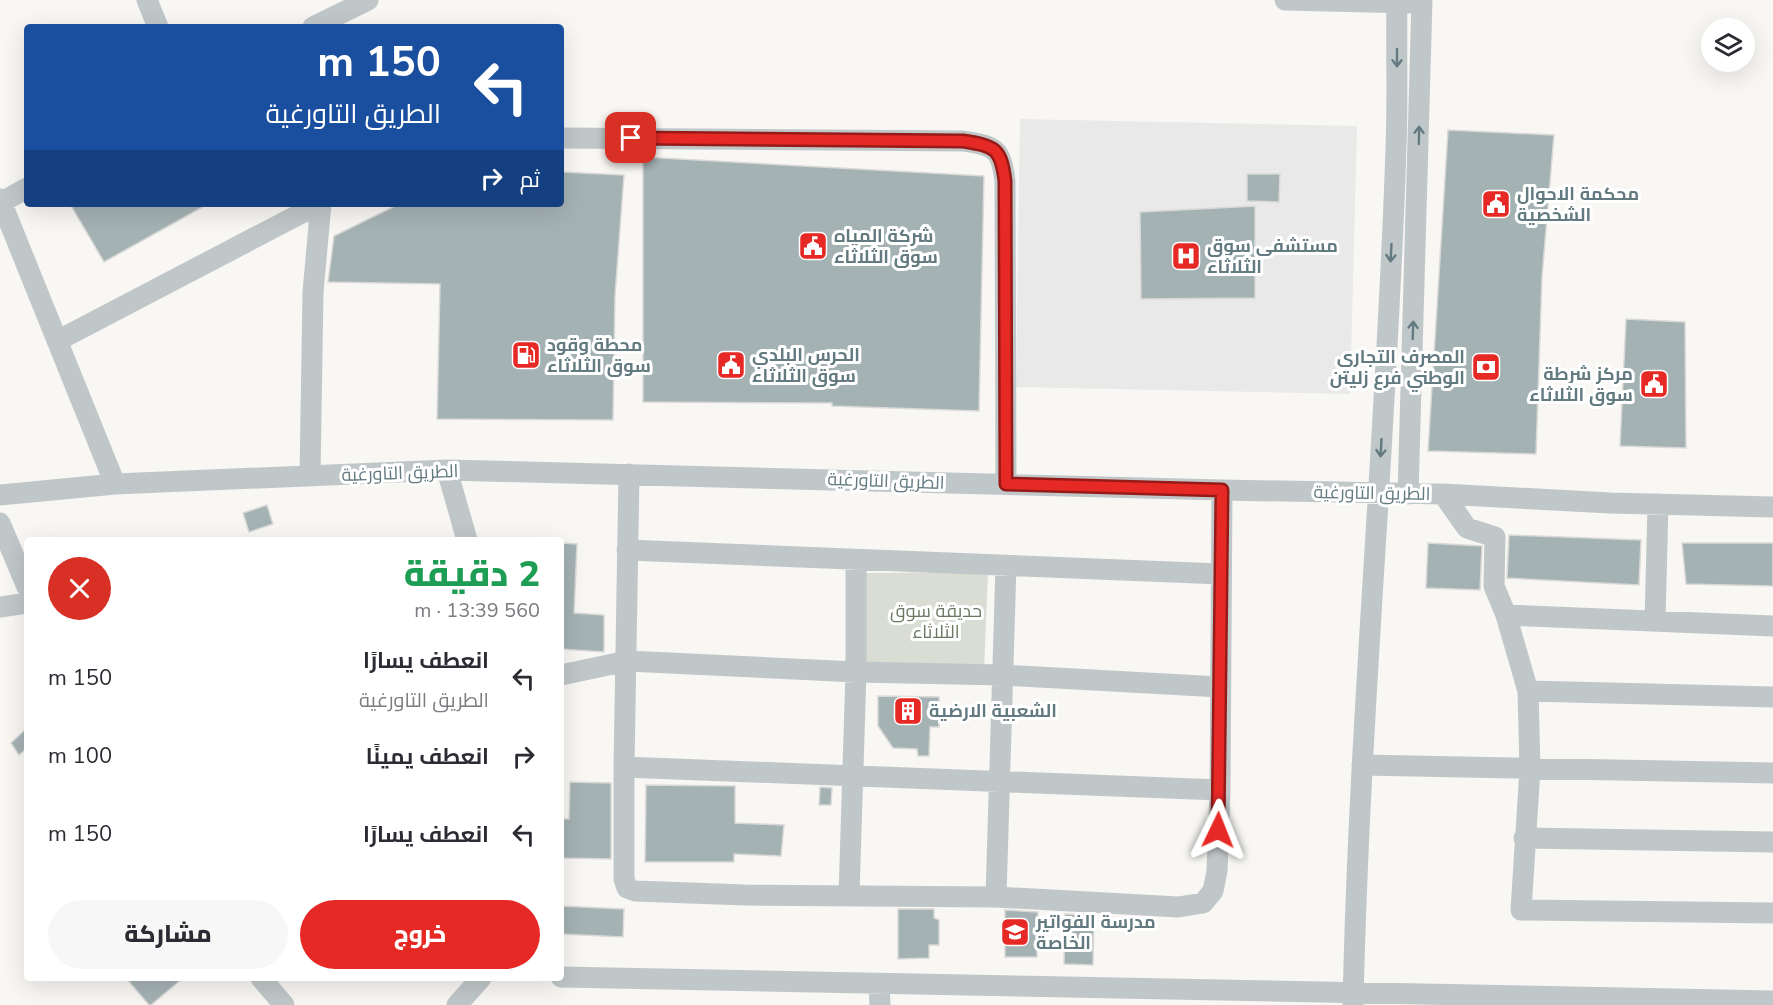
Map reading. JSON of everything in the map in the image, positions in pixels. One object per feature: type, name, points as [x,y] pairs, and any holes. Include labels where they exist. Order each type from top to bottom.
[{"type":"street","points":[[147,0],[157,24]]},
{"type":"street","points":[[319,24],[368,0]]},
{"type":"street","points":[[1285,0],[1422,1],[1408,494]]},
{"type":"street","points":[[1353,999],[1362,765],[1379,494],[1396,146],[1397,1]]},
{"type":"street","points":[[564,138],[963,141],[983,144],[995,150],[1002,161],[1005,181],[1006,484]]},
{"type":"street","points":[[24,190],[1,201],[115,484]]},
{"type":"street","points":[[57,341],[314,207]]},
{"type":"street","points":[[310,476],[313,291],[320,207]]},
{"type":"street","points":[[447,470],[466,537]]},
{"type":"street","name":"الطريق التاورغية","points":[[0,495],[115,484],[447,470],[1443,494],[1773,507]]},
{"type":"street","points":[[629,474],[624,767],[624,879],[627,888],[635,891],[745,895],[996,897],[1178,908],[1203,903],[1213,891],[1217,871],[1220,790],[1222,490]]},
{"type":"street","points":[[1443,494],[1467,528],[1495,537],[1494,586],[1506,615],[1528,691],[1530,769],[1521,910],[1773,913]]},
{"type":"street","points":[[1655,621],[1658,504]]},
{"type":"street","points":[[0,523],[24,580]]},
{"type":"street","points":[[627,550],[1221,574]]},
{"type":"street","points":[[849,895],[856,672],[856,560]]},
{"type":"street","points":[[996,897],[1006,565]]},
{"type":"street","points":[[0,607],[24,603]]},
{"type":"street","points":[[1506,615],[1773,626]]},
{"type":"street","points":[[564,674],[627,661],[856,672],[1002,675],[1220,687]]},
{"type":"street","points":[[1528,691],[1773,697]]},
{"type":"street","points":[[1362,765],[1773,773]]},
{"type":"street","points":[[624,767],[1220,790]]},
{"type":"street","points":[[1524,838],[1773,842]]},
{"type":"street","points":[[564,977],[879,984],[1353,999],[1773,1001]]},
{"type":"street","points":[[264,981],[284,1005]]},
{"type":"street","points":[[457,1005],[478,981]]},
{"type":"street","points":[[879,984],[880,1005]]},
{"type":"shaded area","name":"مستشفى سوق الثلاثاء","points":[[1020,119],[1357,126],[1350,394],[1016,387]]},
{"type":"green space","name":"حديقة سوق الثلاثاء","points":[[988,572],[984,671],[858,667],[863,573]]},
{"type":"building","points":[[1448,130],[1554,135],[1542,277],[1536,454],[1428,451]]},
{"type":"building","name":"شركة المياه سوق الثلاثاء","points":[[643,157],[984,176],[979,411],[832,406],[832,403],[643,402]]},
{"type":"building","points":[[564,172],[624,175],[615,296],[613,420],[437,419],[440,284],[328,282],[334,236],[393,207],[564,207]]},
{"type":"building","points":[[1247,174],[1280,174],[1279,202],[1247,201]]},
{"type":"building","points":[[1255,206],[1255,298],[1141,299],[1140,212]]},
{"type":"building","points":[[72,207],[203,207],[104,262]]},
{"type":"building","name":"مركز شرطة سوق الثلاثاء","points":[[1626,319],[1685,322],[1686,448],[1620,446]]},
{"type":"building","points":[[267,505],[273,524],[249,532],[243,513]]},
{"type":"building","points":[[1509,535],[1641,540],[1639,585],[1507,578]]},
{"type":"building","points":[[564,543],[577,544],[574,613],[604,615],[604,652],[564,649]]},
{"type":"building","points":[[1428,543],[1482,546],[1480,590],[1426,588]]},
{"type":"building","points":[[1682,543],[1773,543],[1773,586],[1686,584]]},
{"type":"building","name":"الشعبية الارضية","points":[[878,696],[939,697],[939,727],[930,727],[929,756],[918,756],[917,749],[893,748],[878,726]]},
{"type":"building","points":[[24,731],[24,751],[19,755],[11,743]]},
{"type":"building","points":[[570,782],[611,783],[611,859],[564,858],[564,819],[569,819]]},
{"type":"building","points":[[646,785],[735,786],[735,823],[784,825],[781,856],[734,854],[734,862],[645,862]]},
{"type":"building","points":[[820,787],[832,788],[831,805],[819,805]]},
{"type":"building","points":[[564,906],[624,909],[623,937],[564,934]]},
{"type":"building","points":[[898,909],[934,909],[934,918],[939,920],[939,945],[929,945],[929,958],[898,959]]},
{"type":"building","points":[[1005,910],[1038,912],[1037,957],[1005,957]]},
{"type":"building","points":[[1065,914],[1094,915],[1093,965],[1064,964]]},
{"type":"building","points":[[129,981],[179,981],[151,1005]]},
{"type":"place","name":"محكمة الاحوال الشخصية","points":[[1496,204]]},
{"type":"place","name":"شركة المياه سوق الثلاثاء","points":[[813,246]]},
{"type":"place","name":"مستشفى سوق الثلاثاء","points":[[1186,256]]},
{"type":"place","name":"محطة وقود سوق الثلاثاء","points":[[526,355]]},
{"type":"place","name":"الحرس البلدي سوق الثلاثاء","points":[[731,365]]},
{"type":"place","name":"المصرف التجاري الوطني فرع زليتن","points":[[1486,367]]},
{"type":"place","name":"مركز شرطة سوق الثلاثاء","points":[[1654,384]]},
{"type":"place","name":"الشعبية الارضية","points":[[908,711]]},
{"type":"place","name":"مدرسة الفواتير الخاصة","points":[[1015,932]]},
{"type":"route","points":[[631,138],[963,141],[983,144],[995,150],[1002,161],[1005,181],[1006,484],[1222,490],[1218,830]]}]
